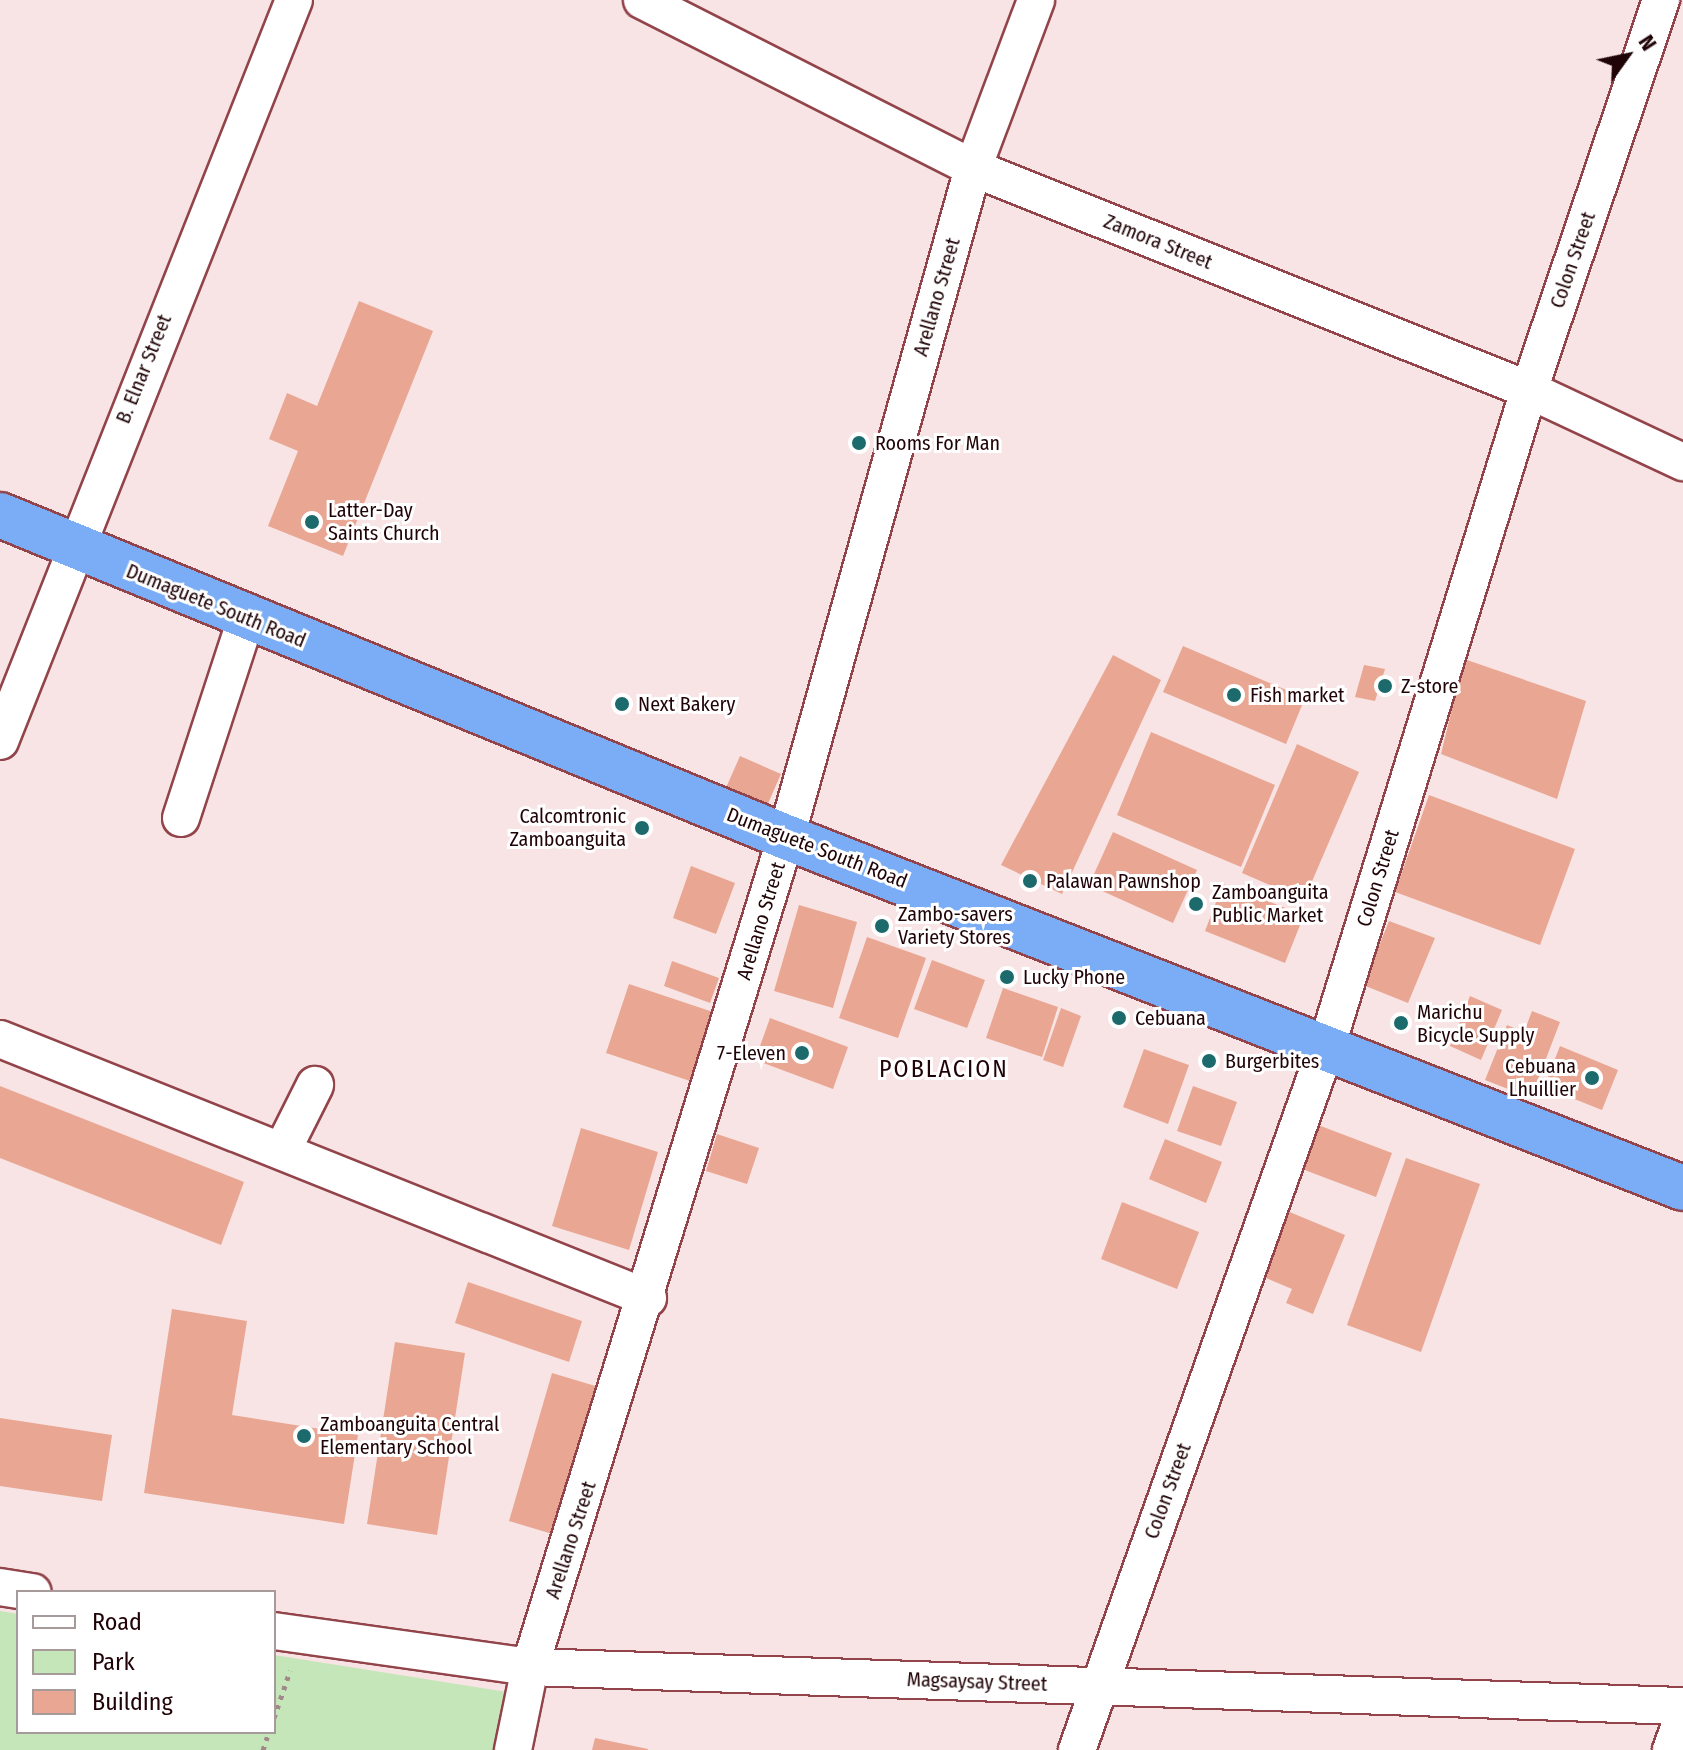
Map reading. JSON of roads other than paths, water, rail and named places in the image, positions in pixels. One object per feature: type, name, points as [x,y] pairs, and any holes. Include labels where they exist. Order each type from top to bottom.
[{"type":"highway","name":"Dumaguete South Road","points":[[0,515],[246,619],[786,837],[1327,1045],[1683,1188]]},
{"type":"street","name":"B. Elnar Street","points":[[0,741],[73,546],[294,0]]},
{"type":"street","name":"Zamora Street","points":[[642,0],[973,168],[1529,390],[1683,462]]},
{"type":"street","name":"Arellano Street","points":[[513,1750],[530,1667],[648,1298],[786,837],[973,168],[1036,0]]},
{"type":"street","name":"Colon Street","points":[[1077,1750],[1327,1045],[1529,390],[1661,0]]},
{"type":"street","points":[[181,818],[246,619]]},
{"type":"street","points":[[0,1039],[648,1298]]},
{"type":"street","points":[[282,1151],[315,1085]]},
{"type":"street","points":[[0,1587],[20,1590]]},
{"type":"street","name":"Magsaysay Street","points":[[288,1634],[530,1667],[1683,1706]]},
{"type":"street","points":[[1671,1750],[1683,1717]]},
{"type":"place","name":"Rooms For Man","points":[[859,443]]},
{"type":"place","name":"Latter-Day Saints Church","points":[[312,522]]},
{"type":"place","name":"Z-store","points":[[1385,686]]},
{"type":"place","name":"Fish market","points":[[1234,695]]},
{"type":"place","name":"Next Bakery","points":[[622,704]]},
{"type":"place","name":"Calcomtronic Zamboanguita","points":[[642,828]]},
{"type":"place","name":"Palawan Pawnshop","points":[[1030,881]]},
{"type":"place","name":"Zamboanguita Public Market","points":[[1196,904]]},
{"type":"place","name":"Zambo-savers Variety Stores","points":[[882,926]]},
{"type":"place","name":"Lucky Phone","points":[[1007,977]]},
{"type":"place","name":"Cebuana","points":[[1119,1018]]},
{"type":"place","name":"Marichu Bicycle Supply","points":[[1401,1023]]},
{"type":"place","name":"7-Eleven","points":[[802,1053]]},
{"type":"place","name":"Burgerbites","points":[[1209,1061]]},
{"type":"place","name":"Cebuana Lhuillier","points":[[1592,1078]]},
{"type":"place","name":"Zamboanguita Central Elementary School","points":[[304,1436]]},
{"type":"district","name":"POBLACION","points":[[944,1070]]}]
